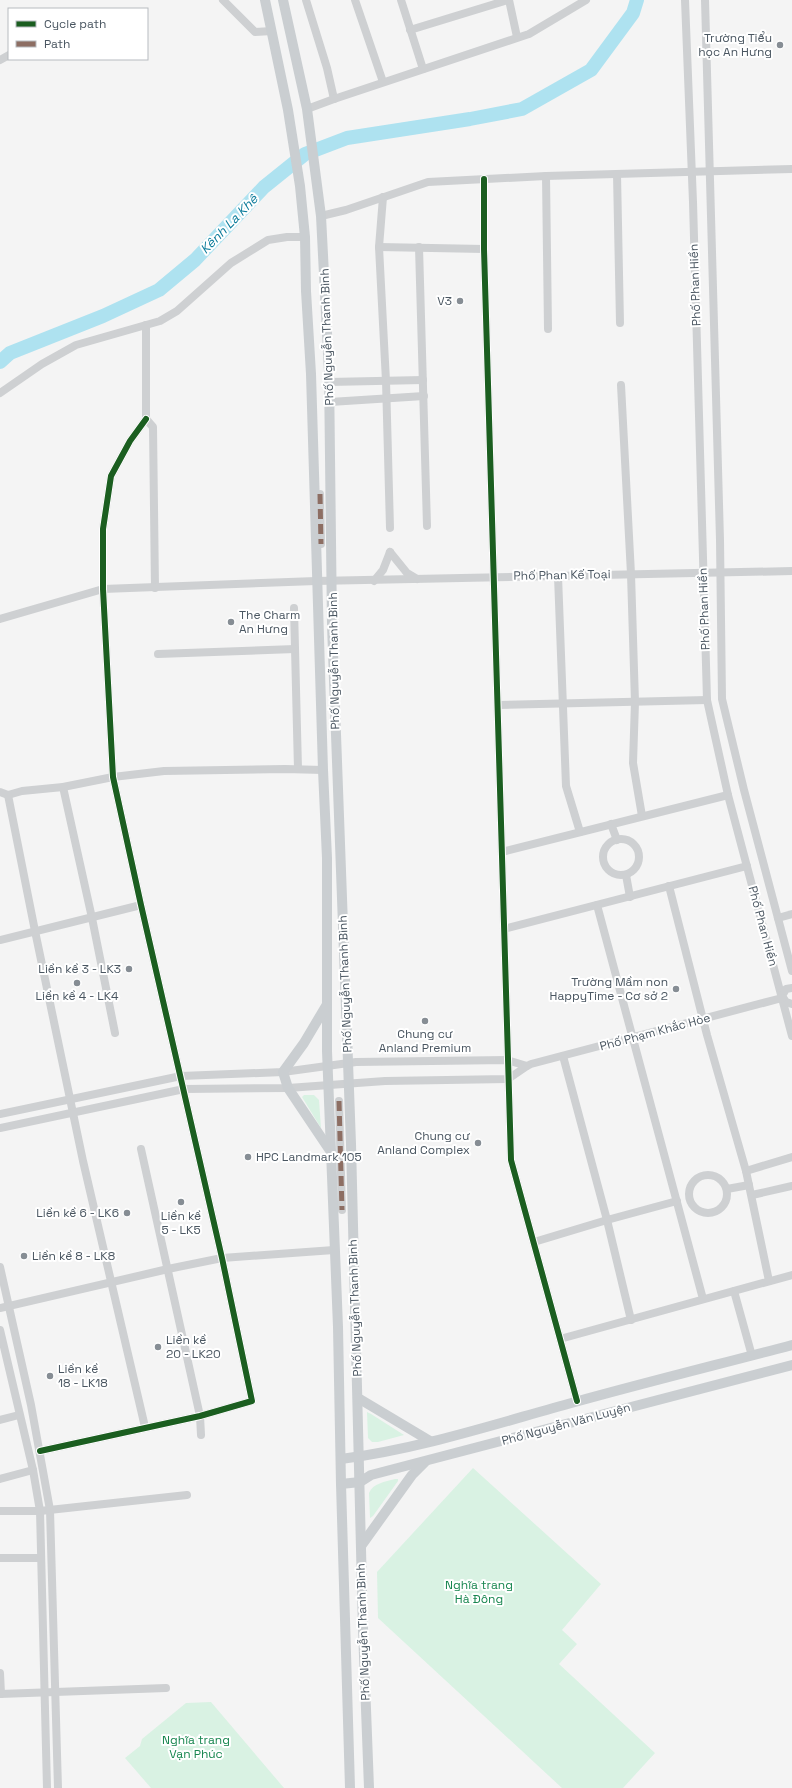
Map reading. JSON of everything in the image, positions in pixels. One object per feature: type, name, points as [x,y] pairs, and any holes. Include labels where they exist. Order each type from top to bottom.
[{"type":"main road","points":[[265,0],[272,31]]},
{"type":"main road","points":[[283,0],[307,109]]},
{"type":"main road","name":"Phố Nguyễn Thanh Bình","points":[[272,31],[290,119],[300,186],[305,237],[306,291],[311,374],[322,770],[327,858],[328,1085],[338,1327],[340,1459],[350,1788]]},
{"type":"main road","name":"Phố Nguyễn Thanh Bình","points":[[307,109],[321,216],[330,402],[332,625],[351,1144],[351,1203],[369,1788]]},
{"type":"main road","points":[[327,1004],[304,1043],[283,1072],[288,1088],[331,1152]]},
{"type":"main road","name":"Phố Nguyễn Văn Luyện","points":[[340,1459],[360,1457],[430,1441],[752,1356],[792,1344]]},
{"type":"main road","name":"Phố Nguyễn Văn Luyện","points":[[341,1484],[360,1482],[372,1475],[792,1365]]},
{"type":"main road","points":[[358,1398],[430,1441]]},
{"type":"main road","points":[[361,1546],[412,1475],[426,1461]]},
{"type":"street","points":[[223,0],[255,32],[272,31]]},
{"type":"street","points":[[306,0],[334,98]]},
{"type":"street","points":[[355,0],[383,82]]},
{"type":"street","points":[[401,0],[423,70]]},
{"type":"street","points":[[410,30],[508,0],[517,37]]},
{"type":"street","points":[[307,109],[334,98],[529,34],[586,0]]},
{"type":"street","name":"Phố Phan Hiền","points":[[685,0],[692,172],[706,700],[728,795],[792,1036]]},
{"type":"street","name":"Phố Phan Hiền","points":[[704,0],[721,572],[722,699],[744,790],[792,971]]},
{"type":"street","points":[[321,216],[428,182],[484,178],[792,169]]},
{"type":"street","points":[[617,174],[620,324]]},
{"type":"street","points":[[546,176],[548,329]]},
{"type":"street","points":[[484,178],[484,250],[495,577],[507,1060],[511,1160],[577,1401]]},
{"type":"street","points":[[383,197],[379,247],[386,381],[390,528]]},
{"type":"street","points":[[0,393],[42,364],[76,345],[160,321],[177,311],[231,263],[268,240],[287,237],[305,237]]},
{"type":"street","points":[[379,247],[484,250]]},
{"type":"street","points":[[420,247],[427,526]]},
{"type":"street","points":[[40,1451],[200,1416],[252,1401],[222,1258],[113,777],[103,589],[103,529],[109,482],[116,465],[146,419],[146,324]]},
{"type":"street","points":[[329,382],[423,380]]},
{"type":"street","points":[[621,385],[631,574],[635,702],[633,763],[642,816]]},
{"type":"street","points":[[330,402],[424,396]]},
{"type":"street","points":[[146,419],[153,427],[155,588]]},
{"type":"street","points":[[320,494],[322,544]]},
{"type":"street","points":[[374,581],[383,570],[390,552],[402,567],[417,579]]},
{"type":"street","name":"Phố Phan Kế Toại","points":[[0,619],[103,589],[417,579],[792,571]]},
{"type":"street","points":[[558,576],[566,786],[580,832]]},
{"type":"street","points":[[294,608],[298,769]]},
{"type":"street","points":[[158,654],[296,649]]},
{"type":"street","points":[[498,704],[706,700]]},
{"type":"street","points":[[145,1427],[83,1161],[74,1112],[4,794],[63,788],[113,777],[164,771],[322,770]]},
{"type":"street","points":[[63,788],[92,918],[115,1033]]},
{"type":"street","points":[[502,852],[728,795]]},
{"type":"street","points":[[611,824],[617,840]]},
{"type":"street","points":[[621,839],[632,842],[639,852],[639,863],[632,872],[621,876],[610,872],[604,863],[603,852],[610,842],[617,840],[621,839]]},
{"type":"street","points":[[504,929],[747,866]]},
{"type":"street","points":[[626,874],[630,897]]},
{"type":"street","points":[[669,886],[746,1170],[769,1281]]},
{"type":"street","points":[[0,940],[141,905]]},
{"type":"street","points":[[597,905],[703,1299]]},
{"type":"street","points":[[778,918],[792,914]]},
{"type":"street","points":[[792,988],[784,991],[782,998],[786,1002],[792,1004]]},
{"type":"street","name":"Phố Phạm Khắc Hòe","points":[[508,1079],[527,1066],[782,998]]},
{"type":"street","points":[[563,1056],[607,1220],[631,1320]]},
{"type":"street","points":[[0,1114],[181,1076],[283,1072],[347,1062],[507,1060],[527,1066]]},
{"type":"street","points":[[0,1128],[184,1089],[288,1088],[348,1083],[508,1079]]},
{"type":"street","points":[[339,1101],[342,1210]]},
{"type":"street","points":[[141,1149],[200,1416],[201,1435]]},
{"type":"street","points":[[746,1170],[792,1157]]},
{"type":"street","points":[[708,1174],[720,1179],[727,1189],[726,1201],[719,1210],[707,1214],[696,1210],[689,1200],[689,1188],[697,1178],[708,1174]]},
{"type":"street","points":[[727,1189],[749,1185]]},
{"type":"street","points":[[752,1195],[792,1186]]},
{"type":"street","points":[[534,1242],[676,1201]]},
{"type":"street","points":[[4,1307],[222,1258],[334,1250]]},
{"type":"street","points":[[0,1267],[4,1307],[40,1451],[50,1510],[58,1788]]},
{"type":"street","points":[[560,1339],[792,1275]]},
{"type":"street","points":[[734,1290],[752,1356]]},
{"type":"street","points":[[0,1330],[19,1416],[33,1470],[40,1511],[47,1788]]},
{"type":"street","points":[[0,1420],[19,1416]]},
{"type":"street","points":[[0,1479],[33,1470]]},
{"type":"street","points":[[0,1511],[40,1511],[187,1495]]},
{"type":"street","points":[[0,1558],[41,1558]]},
{"type":"street","points":[[0,1673],[1,1694],[166,1688]]},
{"type":"green space","points":[[304,1095],[314,1095],[319,1100],[321,1128],[302,1097]]},
{"type":"green space","points":[[367,1412],[404,1435],[378,1442],[372,1442],[368,1438]]},
{"type":"green space","name":"Nghĩa trang Hà Đông","points":[[473,1468],[601,1584],[562,1630],[577,1644],[559,1664],[655,1753],[623,1788],[562,1788],[378,1618],[377,1572]]},
{"type":"green space","points":[[398,1479],[398,1481],[370,1518],[369,1493],[373,1487],[380,1483]]},
{"type":"green space","name":"Nghĩa trang Vạn Phúc","points":[[211,1702],[284,1788],[151,1788],[125,1758],[140,1746],[142,1739],[186,1703]]},
{"type":"waterway","name":"Kênh La Khê","points":[[0,362],[10,353],[103,316],[159,290],[195,260],[264,187],[305,154],[347,138],[470,119],[522,109],[591,70],[633,13],[637,0]]},
{"type":"marked path","points":[[320,494],[321,544]]},
{"type":"marked path","points":[[339,1101],[342,1210]]},
{"type":"cycle path","points":[[484,179],[484,249],[511,1160],[577,1401]]},
{"type":"cycle path","points":[[40,1451],[200,1416],[252,1401],[222,1258],[113,777],[103,589],[103,529],[111,476],[130,441],[146,419]]},
{"type":"place","name":"Trường Tiểu học An Hưng","points":[[780,45]]},
{"type":"place","name":"V3","points":[[460,301]]},
{"type":"place","name":"The Charm An Hưng","points":[[231,622]]},
{"type":"place","name":"Liền kề 3 - LK3","points":[[129,969]]},
{"type":"place","name":"Liền kề 4 - LK4","points":[[77,983]]},
{"type":"place","name":"Trường Mầm non HappyTime - Cơ sở 2","points":[[676,989]]},
{"type":"place","name":"Chung cư Anland Premium","points":[[425,1021]]},
{"type":"place","name":"Chung cư Anland Complex","points":[[478,1143]]},
{"type":"place","name":"HPC Landmark 105","points":[[248,1157]]},
{"type":"place","name":"Liền kề 5 - LK5","points":[[181,1202]]},
{"type":"place","name":"Liền kề 6 - LK6","points":[[127,1213]]},
{"type":"place","name":"Liền kề 8 - LK8","points":[[24,1256]]},
{"type":"place","name":"Liền kề 20 - LK20","points":[[158,1347]]},
{"type":"place","name":"Liền kề 18 - LK18","points":[[50,1376]]}]
